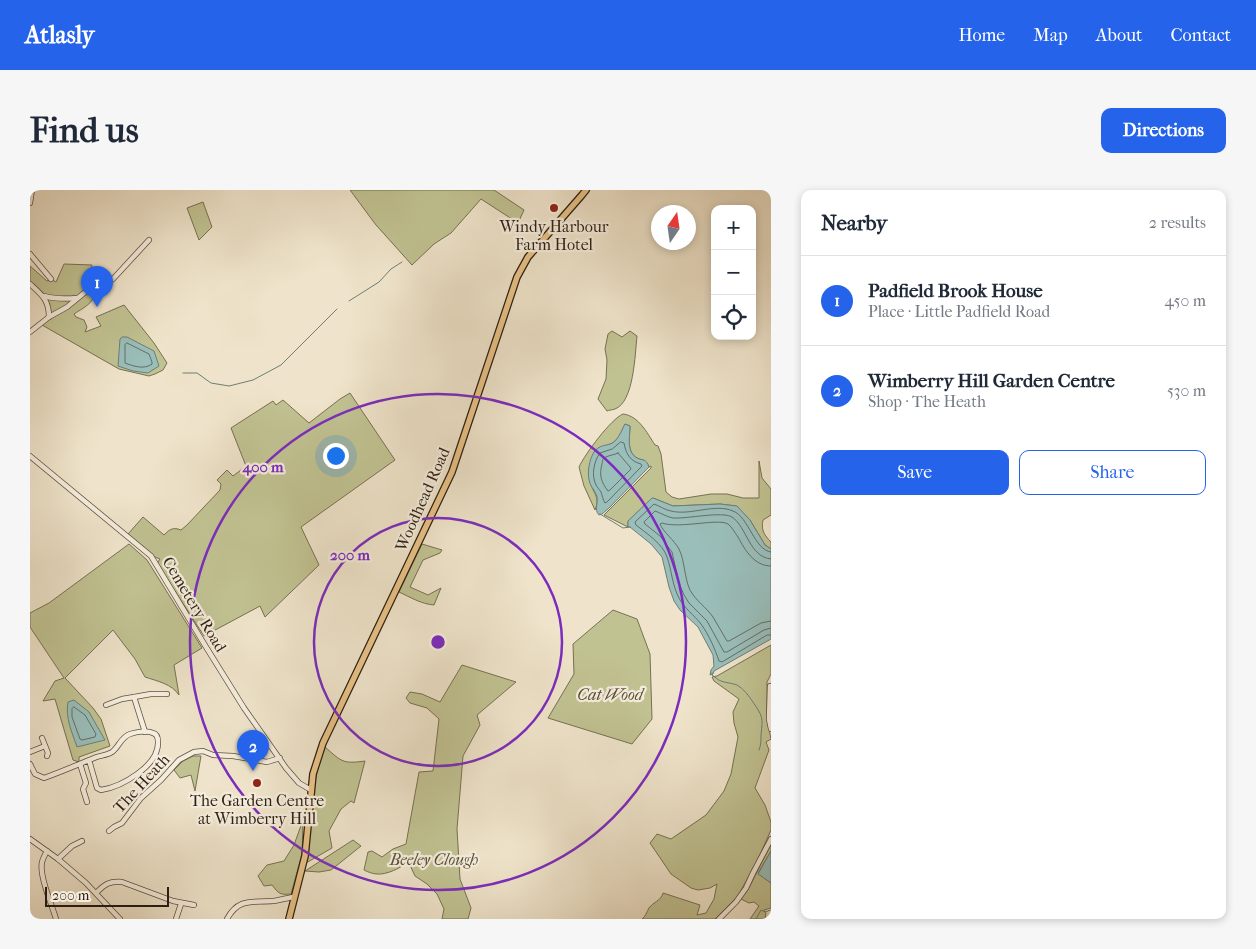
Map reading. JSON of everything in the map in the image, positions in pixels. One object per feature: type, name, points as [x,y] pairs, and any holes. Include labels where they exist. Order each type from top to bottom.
[{"type":"main road","name":"Woodhead Road","points":[[288,919],[305,856],[313,774],[323,742],[452,472],[517,277],[528,257],[586,190]]},
{"type":"street","points":[[30,203],[32,190]]},
{"type":"street","points":[[30,332],[84,293],[113,280],[148,240]]},
{"type":"street","points":[[30,254],[52,279]]},
{"type":"street","points":[[30,284],[47,301],[49,317]]},
{"type":"street","points":[[44,296],[66,299],[77,298]]},
{"type":"street","name":"Cemetery Road","points":[[30,456],[151,556],[230,685],[299,783],[311,790]]},
{"type":"street","points":[[770,686],[768,711],[771,727]]},
{"type":"street","points":[[106,705],[122,699],[151,694],[167,694]]},
{"type":"street","points":[[134,697],[145,732]]},
{"type":"street","points":[[30,764],[35,774],[44,778],[80,764],[89,760],[94,758],[113,752],[128,734],[153,733],[158,738],[157,753],[149,764],[129,780],[108,789],[101,790],[97,788],[89,760]]},
{"type":"street","points":[[42,738],[48,753],[47,756]]},
{"type":"street","points":[[30,752],[45,746]]},
{"type":"street","name":"The Heath","points":[[109,831],[122,823],[141,798],[179,760],[194,752],[203,751],[213,755],[233,756],[267,762],[280,758]]},
{"type":"street","points":[[80,764],[86,783],[83,789],[87,802]]},
{"type":"street","points":[[30,839],[58,859],[86,883],[120,919]]},
{"type":"street","points":[[719,919],[736,902],[746,888],[771,839]]},
{"type":"street","points":[[58,859],[72,846],[82,841]]},
{"type":"street","points":[[46,851],[42,860],[42,866],[46,890],[56,919]]},
{"type":"street","points":[[96,893],[106,884],[113,881],[122,882],[181,904],[194,906]]},
{"type":"street","points":[[227,919],[234,909],[245,902],[273,901],[294,897]]},
{"type":"street","points":[[176,919],[181,904]]},
{"type":"green space","points":[[350,190],[494,190],[524,210],[518,223],[481,199],[451,233],[434,244],[412,265],[376,225]]},
{"type":"green space","points":[[203,202],[212,227],[199,240],[187,208]]},
{"type":"green space","points":[[64,264],[92,265],[91,281],[97,284],[95,295],[87,305],[74,314],[76,317],[84,320],[87,327],[85,332],[101,326],[96,317],[124,305],[167,363],[163,370],[149,376],[119,369],[42,325],[50,319],[48,301],[30,282],[30,266],[47,281],[51,279],[56,282]]},
{"type":"green space","points":[[612,331],[622,337],[630,331],[637,336],[630,388],[621,405],[607,411],[598,399],[606,379],[607,360],[605,349],[608,334]]},
{"type":"green space","points":[[350,393],[395,460],[301,527],[319,565],[265,617],[260,606],[204,636],[158,565],[160,559],[155,557],[128,534],[143,517],[164,535],[172,529],[181,530],[187,525],[220,490],[221,484],[217,480],[227,470],[233,476],[246,466],[231,428],[273,401],[276,405],[283,400],[309,423]]},
{"type":"green space","points":[[623,414],[634,418],[646,430],[655,445],[658,446],[661,454],[666,492],[672,497],[679,499],[711,494],[727,494],[743,498],[759,498],[759,461],[762,478],[771,489],[771,515],[763,520],[762,527],[765,535],[771,542],[771,549],[765,545],[750,520],[736,506],[720,504],[673,506],[653,498],[628,521],[628,527],[604,515],[651,468],[645,461],[637,458],[631,452],[629,443],[630,426],[625,424],[617,439],[596,450],[592,458],[589,475],[597,498],[595,510],[584,486],[579,467],[599,437]]},
{"type":"green space","points":[[129,544],[147,560],[202,648],[174,665],[179,695],[168,686],[145,677],[135,659],[113,630],[65,678],[101,719],[110,746],[79,757],[79,762],[73,760],[55,699],[43,701],[55,681],[64,678],[30,627],[30,613],[49,603]]},
{"type":"green space","points":[[422,544],[442,550],[440,553],[423,560],[410,587],[428,595],[441,588],[434,605],[420,602],[399,592]]},
{"type":"green space","name":"Cat Wood","points":[[613,610],[637,619],[650,654],[652,719],[632,744],[548,718],[574,674],[573,644]]},
{"type":"green space","points":[[771,645],[771,674],[767,682],[767,719],[771,739],[766,742],[769,750],[755,788],[765,805],[771,822],[771,830],[759,857],[738,896],[715,919],[642,919],[649,908],[661,898],[663,893],[700,905],[697,915],[706,913],[714,899],[717,884],[710,888],[698,890],[691,888],[671,874],[650,843],[657,834],[671,839],[706,815],[724,791],[731,774],[738,737],[733,712],[739,699],[714,681],[712,677],[717,676]]},
{"type":"green space","name":"Beeley Clough","points":[[462,665],[516,682],[477,715],[480,725],[463,756],[457,829],[460,879],[471,908],[468,919],[442,919],[444,909],[437,894],[415,876],[408,861],[398,868],[381,874],[374,874],[364,870],[368,852],[372,851],[382,857],[393,849],[406,844],[419,772],[433,771],[439,719],[427,708],[410,703],[406,698],[410,692],[422,694],[440,702]]},
{"type":"green space","points":[[325,747],[343,761],[365,761],[354,803],[351,801],[341,809],[329,831],[332,848],[306,863],[317,773]]},
{"type":"green space","points":[[193,756],[201,756],[195,791],[191,775],[180,778],[174,770],[183,761]]},
{"type":"green space","points":[[303,820],[302,854],[291,894],[282,894],[272,885],[264,886],[258,876],[267,865],[284,861],[294,845]]},
{"type":"green space","points":[[353,840],[361,846],[331,870],[319,872],[305,871]]},
{"type":"green space","points":[[771,844],[771,851],[758,873],[771,883],[771,908],[764,910],[766,913],[765,919],[750,919],[759,906],[754,902],[749,903],[741,899],[749,888]]},
{"type":"water","points":[[127,337],[154,351],[159,366],[148,373],[118,366],[120,339]]},
{"type":"water","points":[[625,424],[630,426],[629,444],[631,452],[637,458],[645,461],[649,467],[608,509],[599,515],[597,513],[597,497],[589,480],[590,463],[595,450],[615,441]]},
{"type":"water","points":[[652,498],[673,506],[720,504],[737,506],[750,520],[765,545],[771,549],[771,639],[714,671],[713,674],[710,675],[714,666],[713,655],[698,627],[680,610],[674,601],[662,557],[651,544],[628,527],[628,521]]},
{"type":"water","points":[[74,700],[89,712],[105,740],[77,747],[67,714],[68,702]]},
{"type":"water","points":[[771,851],[771,883],[758,874]]},
{"type":"waterway","points":[[349,301],[379,282],[391,269],[402,262]]},
{"type":"waterway","points":[[183,373],[197,373],[211,383],[229,386],[253,380],[281,365],[337,309]]},
{"type":"waterway","points":[[600,514],[623,528],[630,527]]},
{"type":"waterway","points":[[712,673],[720,681],[742,688],[759,711],[762,721],[759,750]]},
{"type":"waterway","points":[[756,919],[761,910],[765,912],[771,910]]},
{"type":"place","name":"Windy Harbour Farm Hotel","points":[[554,208]]},
{"type":"place","name":"Padfield Brook House","points":[[97,307]]},
{"type":"place","name":"Wimberry Hill Garden Centre","points":[[253,771]]},
{"type":"place","name":"The Garden Centre at Wimberry Hill","points":[[257,783]]}]
